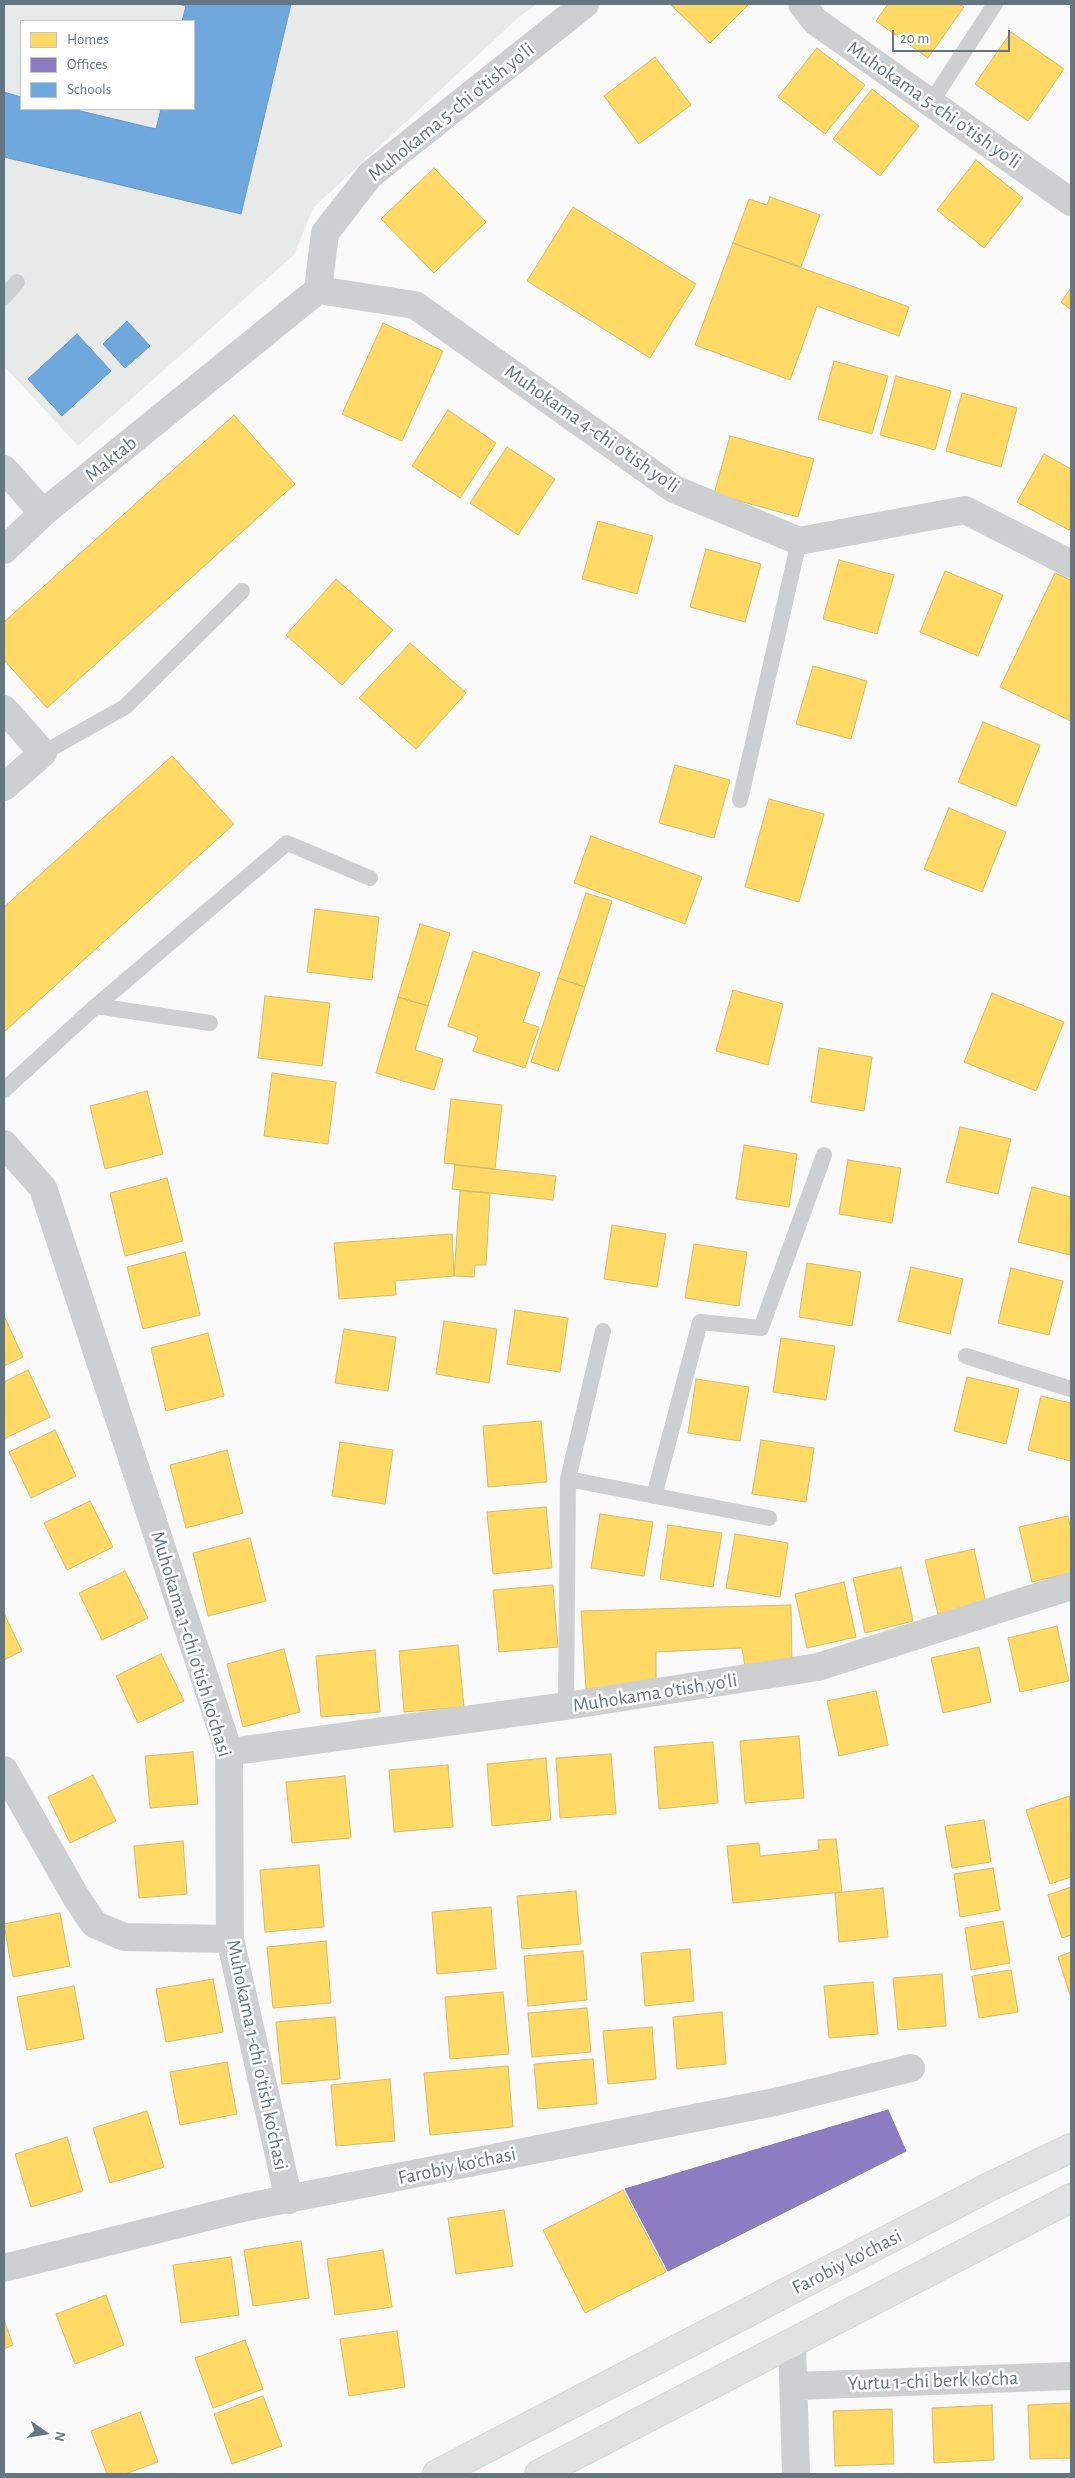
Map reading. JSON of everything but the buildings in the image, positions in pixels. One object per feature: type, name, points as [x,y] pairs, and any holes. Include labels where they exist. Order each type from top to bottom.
[{"type":"main road","name":"Farobiy ko'chasi","points":[[437,2474],[991,2186],[1071,2148]]},
{"type":"main road","points":[[539,2474],[1071,2200]]},
{"type":"street","name":"Muhokama 5-chi o'tish yo'li","points":[[318,290],[325,233],[370,175],[585,4]]},
{"type":"street","name":"Muhokama 5-chi o'tish yo'li","points":[[802,4],[816,21],[930,104],[1071,202]]},
{"type":"street","name":"Maktab","points":[[4,550],[44,513],[221,371],[318,290]]},
{"type":"street","name":"Muhokama 4-chi o'tish yo'li","points":[[318,290],[415,305],[674,488],[799,540]]},
{"type":"street","points":[[4,469],[44,513]]},
{"type":"street","points":[[799,540],[965,510],[1071,564]]},
{"type":"street","points":[[4,709],[44,753],[4,787]]},
{"type":"street","name":"Muhokama 1-chi o'tish ko'chasi","points":[[4,1144],[43,1188],[229,1752],[230,1939],[288,2200]]},
{"type":"street","name":"Muhokama o'tish yo'li","points":[[229,1752],[566,1706],[818,1667],[1071,1586]]},
{"type":"street","points":[[4,1770],[76,1897],[94,1924],[124,1937],[230,1939]]},
{"type":"street","name":"Farobiy ko'chasi","points":[[4,2268],[247,2207],[775,2102],[912,2068]]},
{"type":"street","points":[[792,2343],[795,2386],[796,2474]]},
{"type":"street","name":"Yurtu 1-chi berk ko'cha","points":[[795,2386],[1071,2376]]},
{"type":"lane","points":[[930,104],[995,4]]},
{"type":"lane","points":[[4,297],[18,282]]},
{"type":"lane","points":[[740,800],[799,540]]},
{"type":"lane","points":[[44,753],[125,707],[242,591]]},
{"type":"lane","points":[[4,1090],[96,1006],[287,843],[370,878]]},
{"type":"lane","points":[[96,1006],[210,1023]]},
{"type":"lane","points":[[654,1496],[700,1322],[761,1328],[824,1155]]},
{"type":"lane","points":[[566,1706],[568,1479],[603,1331]]},
{"type":"lane","points":[[966,1356],[1071,1389]]},
{"type":"lane","points":[[568,1479],[769,1518]]},
{"type":"shaded area","points":[[4,4],[537,4],[519,17],[313,208],[294,255],[78,446],[4,366]]}]
